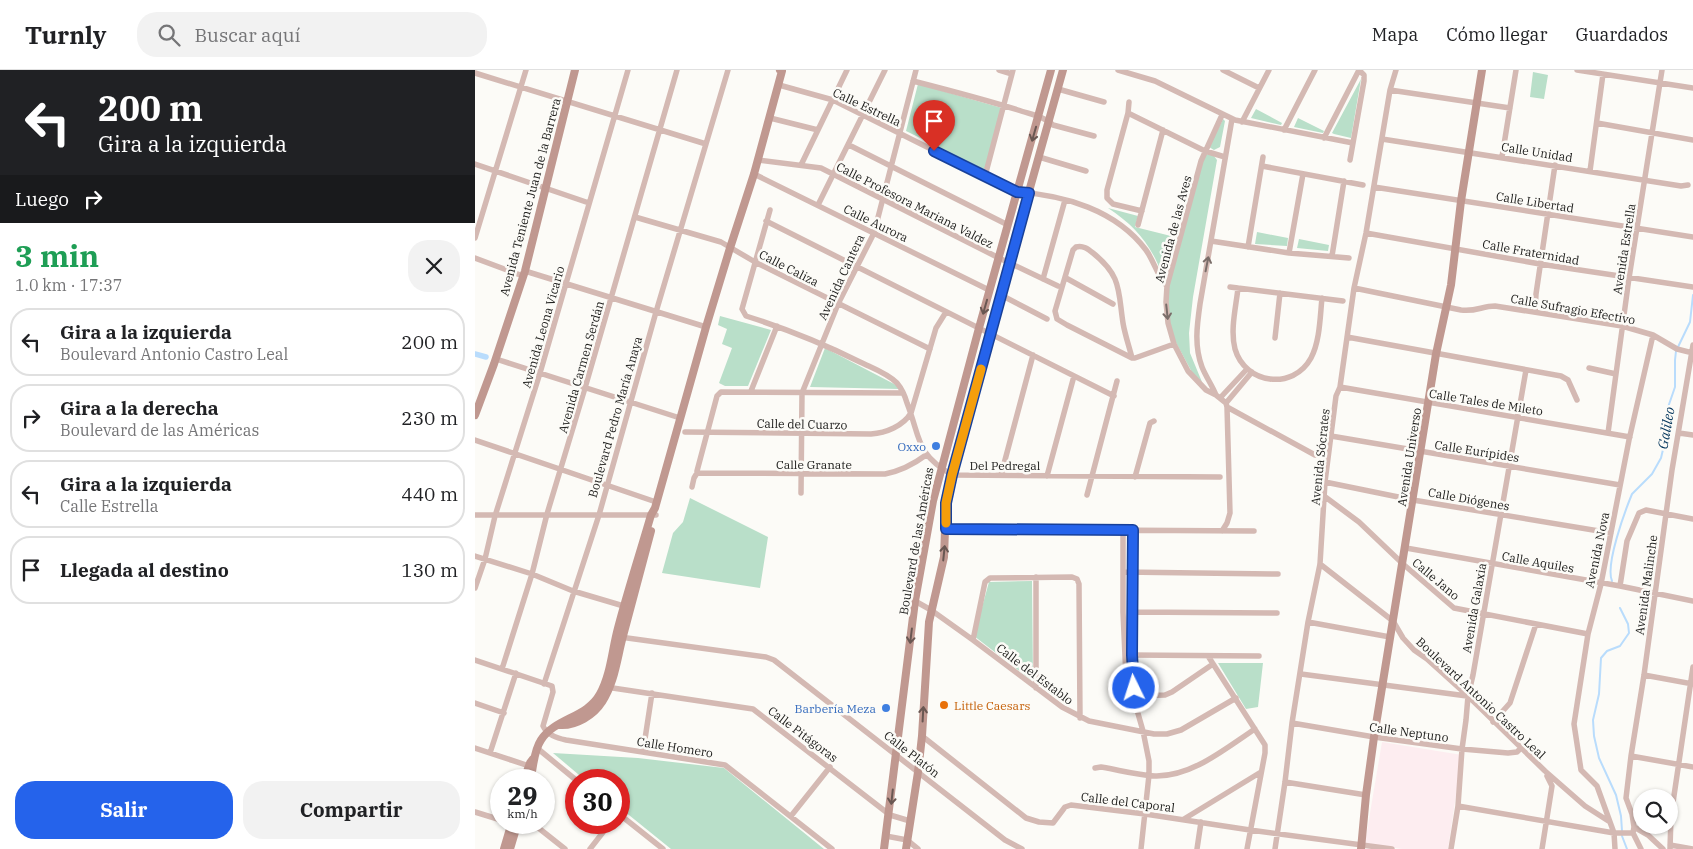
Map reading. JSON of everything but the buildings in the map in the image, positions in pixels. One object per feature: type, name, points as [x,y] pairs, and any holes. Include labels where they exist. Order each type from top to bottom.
[{"type":"street","points":[[475,238],[526,70]]},
{"type":"street","name":"Avenida Teniente Juan de la Barrera","points":[[475,415],[496,359],[524,273],[575,70]]},
{"type":"street","name":"Avenida Leona Vicario","points":[[475,588],[628,70]]},
{"type":"street","name":"Avenida Carmen Serdán","points":[[502,669],[532,574],[547,514],[677,70]]},
{"type":"street","name":"Boulevard Pedro María Anaya","points":[[544,684],[599,515],[656,312],[728,70]]},
{"type":"street","points":[[530,769],[537,748],[547,732],[558,725],[563,726],[576,722],[591,714],[602,703],[680,418],[706,327],[754,174],[782,70]]},
{"type":"street","points":[[801,165],[847,70]]},
{"type":"street","points":[[818,205],[849,146],[885,70]]},
{"type":"street","name":"Avenida Cantera","points":[[801,493],[802,393],[838,304],[873,233],[916,70]]},
{"type":"street","points":[[985,176],[1013,72],[999,70]]},
{"type":"street","name":"Boulevard de las Américas","points":[[884,849],[915,601],[933,500],[989,290],[1051,70]]},
{"type":"street","name":"Boulevard de las Américas","points":[[906,849],[922,736],[927,639],[931,610],[944,557],[946,503],[1009,262],[1063,70]]},
{"type":"street","points":[[1118,70],[1155,81],[1232,119],[1353,143]]},
{"type":"street","points":[[1224,70],[1259,88]]},
{"type":"street","points":[[1242,122],[1269,70]]},
{"type":"street","points":[[1284,130],[1315,70]]},
{"type":"street","points":[[1324,138],[1359,70],[1364,75],[1364,81],[1350,160]]},
{"type":"street","name":"Avenida Sócrates","points":[[1275,849],[1292,723],[1320,564],[1325,482],[1337,396],[1354,288],[1366,233],[1395,70]]},
{"type":"street","name":"Avenida Universo","points":[[1361,847],[1374,737],[1437,354],[1447,307],[1461,201],[1482,70]]},
{"type":"street","points":[[1502,157],[1516,70]]},
{"type":"street","points":[[1577,70],[1693,88]]},
{"type":"street","name":"Avenida Estrella","points":[[1608,432],[1629,278],[1662,70]]},
{"type":"street","points":[[475,72],[521,88],[706,144]]},
{"type":"street","points":[[1590,171],[1603,74]]},
{"type":"street","points":[[913,81],[1003,106],[1039,117],[1053,125],[1094,136]]},
{"type":"street","name":"Calle Estrella","points":[[779,85],[833,100],[1017,192],[1043,194],[1103,214],[1136,237],[1152,259],[1161,279],[1167,286]]},
{"type":"street","points":[[1058,89],[1105,102]]},
{"type":"street","points":[[1391,90],[1510,108]]},
{"type":"street","points":[[1129,102],[1128,113],[1107,190],[1107,198],[1113,204],[1141,212]]},
{"type":"street","points":[[1128,113],[1205,151],[1225,157]]},
{"type":"street","name":"Avenida de las Aves","points":[[1222,115],[1205,151],[1167,286],[1167,315],[1174,344],[1187,371],[1206,390],[1227,405],[1315,455]]},
{"type":"street","points":[[770,118],[818,130]]},
{"type":"street","name":"Avenida de las Aves","points":[[1218,397],[1201,364],[1197,347],[1200,304],[1232,119]]},
{"type":"street","points":[[1597,123],[1693,140]]},
{"type":"street","points":[[1139,225],[1163,130]]},
{"type":"street","name":"Calle Unidad","points":[[1383,139],[1681,186],[1688,185]]},
{"type":"street","points":[[849,146],[1008,225]]},
{"type":"street","points":[[1039,157],[1086,171]]},
{"type":"street","points":[[1248,247],[1263,157]]},
{"type":"street","name":"Calle Profesora Mariana Valdez","points":[[758,160],[821,168],[881,200],[1059,286]]},
{"type":"street","points":[[475,164],[589,203]]},
{"type":"street","points":[[1262,166],[1363,185]]},
{"type":"street","points":[[1535,312],[1540,264],[1555,166]]},
{"type":"street","name":"Calle Aurora","points":[[754,174],[989,290]]},
{"type":"street","points":[[1289,253],[1303,174]]},
{"type":"street","points":[[1332,256],[1344,181]]},
{"type":"street","name":"Calle Libertad","points":[[1374,187],[1693,238]]},
{"type":"street","points":[[1043,279],[1065,200]]},
{"type":"street","points":[[755,262],[769,210]]},
{"type":"street","name":"Calle Caliza","points":[[635,217],[721,242],[755,262],[930,349]]},
{"type":"street","points":[[766,221],[1114,396]]},
{"type":"street","name":"Calle Fraternidad","points":[[1366,233],[1540,264],[1693,287]]},
{"type":"street","points":[[1211,242],[1289,253],[1349,258]]},
{"type":"street","points":[[1132,358],[1123,323],[1120,290],[1114,277],[1089,250],[1077,246],[1073,250],[1055,311],[1057,319],[1132,358],[1137,358],[1174,344]]},
{"type":"street","points":[[475,258],[566,283],[611,299],[706,327]]},
{"type":"street","name":"Del Pedregal","points":[[755,262],[742,309],[746,316],[822,343],[885,374],[897,383],[911,413],[918,440],[926,454],[952,475],[1220,477]]},
{"type":"street","points":[[1065,278],[1113,304]]},
{"type":"street","points":[[1230,287],[1343,301]]},
{"type":"street","points":[[1238,288],[1234,342],[1238,358],[1241,363],[1262,378],[1276,380],[1291,377],[1302,371],[1312,358],[1322,298]]},
{"type":"street","name":"Calle Sufragio Efectivo","points":[[1354,288],[1471,311],[1495,306],[1622,326],[1653,334],[1677,349],[1692,352]]},
{"type":"street","points":[[1275,338],[1281,293]]},
{"type":"street","points":[[1001,295],[1047,319]]},
{"type":"street","points":[[911,413],[936,328],[946,312]]},
{"type":"street","points":[[751,391],[777,326]]},
{"type":"street","name":"Avenida Nova","points":[[1610,822],[1597,786],[1581,770],[1574,724],[1588,634],[1604,584],[1611,533],[1653,334]]},
{"type":"street","points":[[1347,337],[1565,378],[1570,383],[1577,400]]},
{"type":"street","name":"Avenida Malinche","points":[[1641,849],[1632,831],[1632,814],[1626,798],[1666,514],[1693,345]]},
{"type":"street","points":[[1001,475],[1033,355]]},
{"type":"street","points":[[496,359],[680,418]]},
{"type":"street","points":[[1589,368],[1616,374]]},
{"type":"street","points":[[1218,397],[1250,370]]},
{"type":"street","points":[[1222,531],[1230,513],[1227,405],[1250,370]]},
{"type":"street","name":"Avenida Galaxia","points":[[1451,849],[1458,806],[1461,749],[1467,720],[1467,696],[1473,675],[1526,370]]},
{"type":"street","points":[[1047,476],[1075,376]]},
{"type":"street","points":[[1087,495],[1117,381]]},
{"type":"street","name":"Calle Tales de Mileto","points":[[1340,386],[1630,437]]},
{"type":"street","points":[[692,487],[719,393],[751,391],[903,393]]},
{"type":"street","name":"Calle del Cuarzo","points":[[685,432],[878,434],[898,426],[911,413]]},
{"type":"street","points":[[1135,476],[1150,423],[1154,420]]},
{"type":"street","points":[[1679,433],[1693,436]]},
{"type":"street","name":"Calle Eurípides","points":[[1331,436],[1621,485]]},
{"type":"street","points":[[475,440],[561,468],[607,486],[654,510]]},
{"type":"street","name":"Calle Granate","points":[[697,473],[885,474],[898,471],[926,454]]},
{"type":"street","name":"Calle Diógenes","points":[[1325,482],[1413,500],[1611,533]]},
{"type":"street","name":"Calle Jano","points":[[1324,496],[1359,522],[1449,605],[1462,610],[1588,634]]},
{"type":"street","points":[[933,500],[946,503]]},
{"type":"street","points":[[475,515],[599,515],[654,510]]},
{"type":"street","points":[[1620,586],[1627,541],[1639,513],[1646,510],[1693,519]]},
{"type":"street","points":[[946,529],[1254,531]]},
{"type":"street","points":[[1123,530],[1123,612],[1129,655]]},
{"type":"street","points":[[1133,530],[1132,612],[1126,678],[1135,703],[1149,761],[1141,849]]},
{"type":"street","name":"Calle Aquiles","points":[[1405,548],[1620,586],[1693,601]]},
{"type":"street","points":[[475,556],[532,574],[573,591],[627,607]]},
{"type":"street","name":"Boulevard Antonio Castro Leal","points":[[1320,564],[1393,621],[1403,638],[1414,650],[1427,659],[1545,771],[1585,806],[1610,822]]},
{"type":"street","points":[[1123,572],[1277,574]]},
{"type":"street","points":[[973,640],[987,580],[993,577],[1075,578],[1079,580],[1081,718]]},
{"type":"street","points":[[1036,577],[1037,688]]},
{"type":"street","name":"Calle del Establo","points":[[915,601],[973,640],[1061,707],[1089,721],[1154,734],[1167,734],[1181,730],[1236,698]]},
{"type":"street","points":[[1123,612],[1277,613]]},
{"type":"street","points":[[1309,622],[1391,637]]},
{"type":"street","points":[[1493,722],[1510,703],[1536,624]]},
{"type":"street","name":"Calle Platón","points":[[619,637],[770,658],[1005,840],[1019,848]]},
{"type":"street","points":[[1129,655],[1259,656]]},
{"type":"street","points":[[1208,656],[1236,698],[1265,749],[1247,849]]},
{"type":"street","points":[[475,660],[552,686],[553,690],[543,726],[547,732]]},
{"type":"street","points":[[1132,696],[1158,695],[1172,692],[1213,664]]},
{"type":"street","points":[[1693,666],[1692,684],[1671,816],[1670,847],[1693,849]]},
{"type":"street","points":[[490,753],[516,673]]},
{"type":"street","points":[[1301,674],[1467,696]]},
{"type":"street","points":[[1644,675],[1692,684]]},
{"type":"street","name":"Calle Pitágoras","points":[[607,687],[753,709],[830,767],[889,815],[910,821]]},
{"type":"street","points":[[643,752],[652,693]]},
{"type":"street","points":[[475,704],[504,713]]},
{"type":"street","name":"Calle Neptuno","points":[[1292,723],[1461,749],[1508,753],[1517,752],[1521,748]]},
{"type":"street","points":[[1095,768],[1101,767],[1149,775],[1169,775],[1187,770],[1205,761],[1255,729]]},
{"type":"street","name":"Calle Homero","points":[[547,732],[567,740],[725,765],[833,849]]},
{"type":"street","name":"Calle del Caporal","points":[[922,736],[1011,806],[1034,821],[1053,823],[1069,805],[1201,822],[1361,847],[1392,849]]},
{"type":"street","points":[[475,748],[532,764]]},
{"type":"street","points":[[537,748],[565,771]]},
{"type":"street","points":[[1631,756],[1693,767]]},
{"type":"street","points":[[531,769],[532,764]]},
{"type":"street","points":[[791,816],[830,767]]},
{"type":"street","points":[[1542,849],[1552,786],[1545,771]]},
{"type":"street","points":[[1184,820],[1261,772]]},
{"type":"street","points":[[1285,782],[1366,795]]},
{"type":"street","points":[[1458,806],[1616,833],[1632,831],[1648,835],[1663,849]]},
{"type":"street","points":[[475,812],[490,817]]},
{"type":"street","points":[[1197,849],[1201,822]]},
{"type":"street","points":[[1610,822],[1616,833],[1615,849]]},
{"type":"street","points":[[630,823],[663,849]]},
{"type":"street","points":[[504,849],[509,834]]},
{"type":"street","points":[[510,849],[512,834]]},
{"type":"street","points":[[546,834],[565,849]]},
{"type":"street","points":[[590,849],[602,834]]},
{"type":"street","points":[[887,836],[907,840],[919,849]]},
{"type":"shaded area","points":[[1382,742],[1462,755],[1448,849],[1402,849],[1365,843]]},
{"type":"green space","points":[[1533,72],[1548,75],[1544,99],[1530,97]]},
{"type":"green space","points":[[1361,79],[1351,138],[1332,133]]},
{"type":"green space","points":[[918,84],[1002,108],[985,170],[906,131]]},
{"type":"green space","points":[[1256,109],[1282,123],[1281,125],[1251,118]]},
{"type":"green space","points":[[1298,118],[1324,131],[1323,133],[1294,127]]},
{"type":"green space","points":[[1223,119],[1225,121],[1220,147],[1214,150],[1209,147]]},
{"type":"green space","points":[[1209,154],[1217,160],[1193,297],[1189,333],[1190,353],[1202,382],[1194,376],[1173,337],[1165,299],[1204,155]]},
{"type":"green space","points":[[1108,208],[1138,216],[1135,227],[1171,236],[1162,274],[1141,236]]},
{"type":"green space","points":[[1257,232],[1288,238],[1287,246],[1255,244]]},
{"type":"green space","points":[[1299,239],[1329,245],[1328,251],[1297,248]]},
{"type":"green space","points":[[720,316],[771,330],[748,386],[725,386],[719,383],[732,348],[722,344],[727,329],[718,325]]},
{"type":"green space","points":[[825,348],[896,385],[899,389],[810,387]]},
{"type":"green space","points":[[690,498],[768,537],[760,588],[662,573],[673,533],[683,522]]},
{"type":"green space","points":[[1032,581],[1033,678],[1031,680],[974,636],[989,582]]},
{"type":"green space","points":[[1218,663],[1263,663],[1258,707],[1246,709]]},
{"type":"green space","points":[[553,753],[638,758],[724,768],[824,849],[671,849],[630,816],[630,769],[572,769]]},
{"type":"waterway","name":"Galileo","points":[[1678,347],[1690,322],[1693,295]]},
{"type":"waterway","name":"Galileo","points":[[1612,581],[1611,563],[1613,551],[1632,494],[1652,474],[1661,458],[1665,441],[1665,416],[1675,387],[1676,351]]},
{"type":"waterway","points":[[475,354],[486,357]]},
{"type":"waterway","name":"Galileo","points":[[1620,608],[1628,624],[1629,633],[1620,646],[1607,651],[1601,658],[1599,694],[1593,720],[1594,736],[1599,758],[1616,795],[1622,831]]},
{"type":"waterway","name":"Galileo","points":[[1622,836],[1627,849]]},
{"type":"slow traffic","points":[[946,523],[946,503],[952,475],[981,369]]},
{"type":"place","name":"Oxxo","points":[[936,446]]},
{"type":"place","name":"Little Caesars","points":[[944,705]]},
{"type":"place","name":"Barbería Meza","points":[[886,708]]},
{"type":"route","points":[[934,151],[1017,192],[1029,193],[952,475],[945,512],[946,529],[1133,530],[1132,655],[1134,688]]}]
